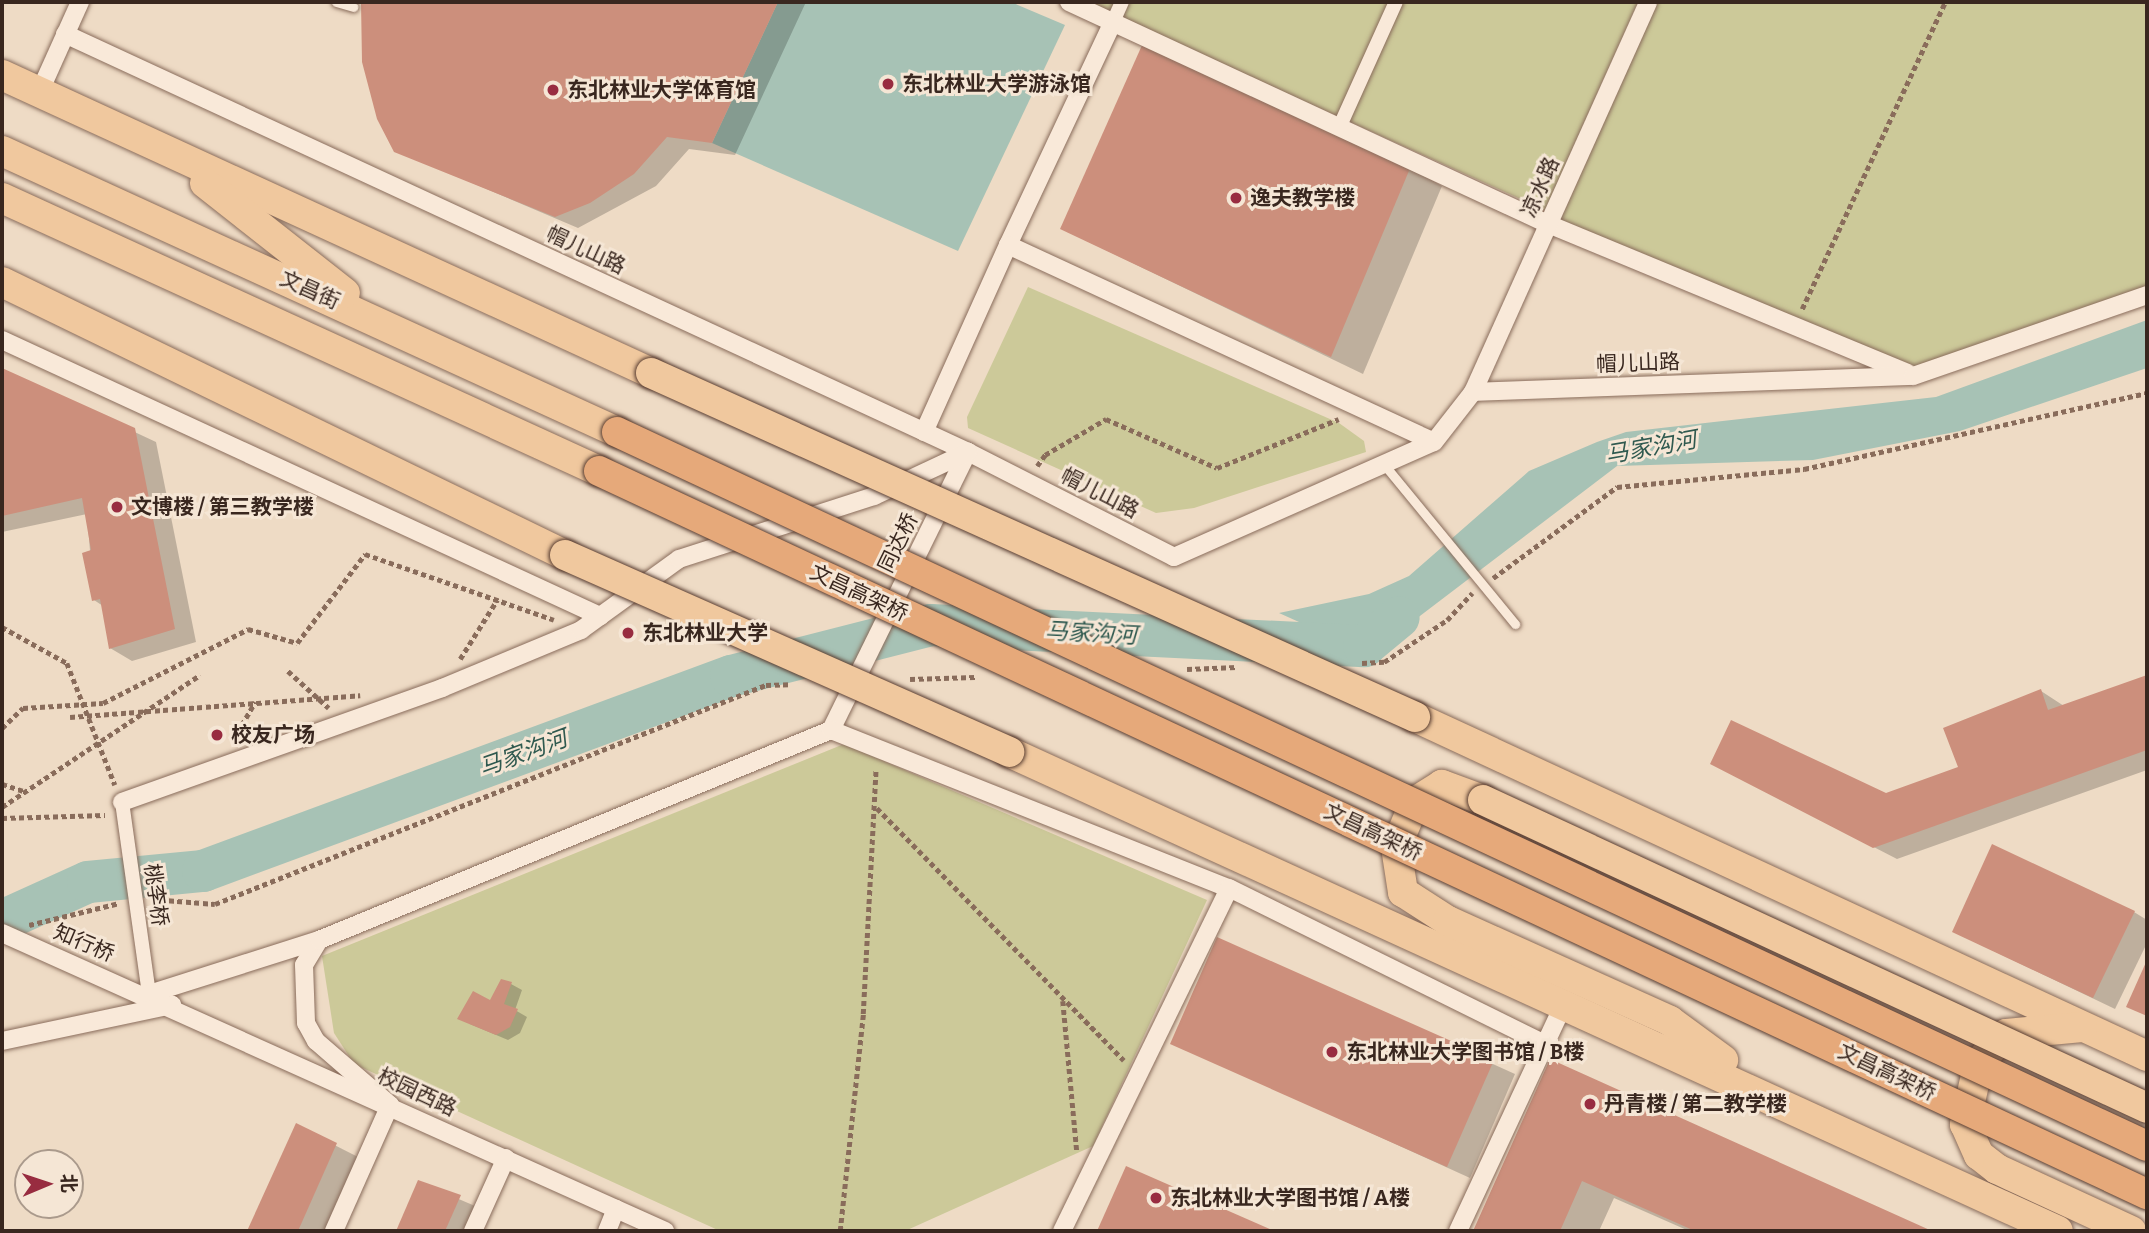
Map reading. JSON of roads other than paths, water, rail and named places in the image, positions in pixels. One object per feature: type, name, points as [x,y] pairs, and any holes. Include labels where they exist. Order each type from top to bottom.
[{"type":"highway","name":"文昌高架桥","points":[[617,432],[2147,1146]]},
{"type":"highway","name":"文昌高架桥","points":[[599,471],[2147,1194]]},
{"type":"main road","points":[[2,75],[171,156],[1415,717],[2147,1056]]},
{"type":"main road","name":"文昌街","points":[[2,151],[439,347],[617,432]]},
{"type":"main road","points":[[171,156],[357,302],[439,347]]},
{"type":"main road","points":[[2,198],[599,471]]},
{"type":"main road","points":[[2,282],[565,555],[1771,1095],[2058,1231]]},
{"type":"main road","points":[[1771,1095],[1670,1021],[1448,921],[1404,892],[1396,847],[1415,802],[1442,785],[1483,800],[2147,1108]]},
{"type":"main road","points":[[2085,1026],[2006,1034],[1979,1062],[1965,1124],[1979,1155],[1997,1169],[2131,1231]]},
{"type":"street","points":[[40,91],[80,2]]},
{"type":"street","points":[[1069,2],[1548,224],[1913,376]]},
{"type":"street","points":[[924,432],[1122,2]]},
{"type":"street","points":[[1339,128],[1396,2]]},
{"type":"street","name":"凉水路","points":[[1473,392],[1648,2]]},
{"type":"street","name":"帽儿山路","points":[[65,34],[968,452],[1174,557],[1387,468],[1434,442],[1473,392],[1913,376],[2147,295]]},
{"type":"street","points":[[1008,245],[1434,442]]},
{"type":"street","points":[[2,340],[600,616]]},
{"type":"street","points":[[123,808],[217,768],[442,688],[581,630],[679,559],[874,496],[968,452]]},
{"type":"street","name":"同达桥","points":[[831,730],[968,452]]},
{"type":"street","points":[[149,994],[319,940],[831,730],[1229,888],[1546,1045]]},
{"type":"street","name":"桃李桥","points":[[123,808],[149,994]]},
{"type":"street","points":[[1062,1231],[1229,888]]},
{"type":"street","name":"知行桥","points":[[2,933],[149,994]]},
{"type":"street","points":[[319,940],[304,965],[306,1023],[316,1041],[390,1105],[334,1231]]},
{"type":"street","name":"校园西路","points":[[149,994],[665,1231]]},
{"type":"street","points":[[1458,1231],[1565,1002]]},
{"type":"street","points":[[2,1041],[172,1005]]},
{"type":"street","points":[[473,1231],[506,1158]]},
{"type":"street","points":[[607,1231],[617,1209]]},
{"type":"lane","points":[[336,2],[353,7]]},
{"type":"lane","points":[[1387,468],[1432,529],[1515,624]]},
{"type":"water","name":"东北林业大学游泳馆","points":[[778,2],[1011,2],[1065,25],[958,251],[712,143]]},
{"type":"water","points":[[2147,320],[2147,368],[1960,431],[1813,460],[1617,466],[1370,654],[1279,613],[1369,594],[1409,576],[1529,471],[1626,432],[1936,397]]},
{"type":"waterway","name":"马家沟河","points":[[2,921],[88,882],[203,871],[731,676],[931,625],[1364,646],[1399,617]]},
{"type":"place","name":"东北林业大学游泳馆","points":[[888,84]]},
{"type":"place","name":"东北林业大学体育馆","points":[[553,90]]},
{"type":"place","name":"逸夫教学楼","points":[[1236,198]]},
{"type":"place","name":"文博楼 / 第三教学楼","points":[[117,507]]},
{"type":"place","name":"东北林业大学","points":[[628,633]]},
{"type":"place","name":"校友广场","points":[[217,735]]},
{"type":"place","name":"东北林业大学图书馆 / B楼","points":[[1332,1052]]},
{"type":"place","name":"丹青楼 / 第二教学楼","points":[[1590,1104]]},
{"type":"place","name":"东北林业大学图书馆 / A楼","points":[[1156,1198]]}]
